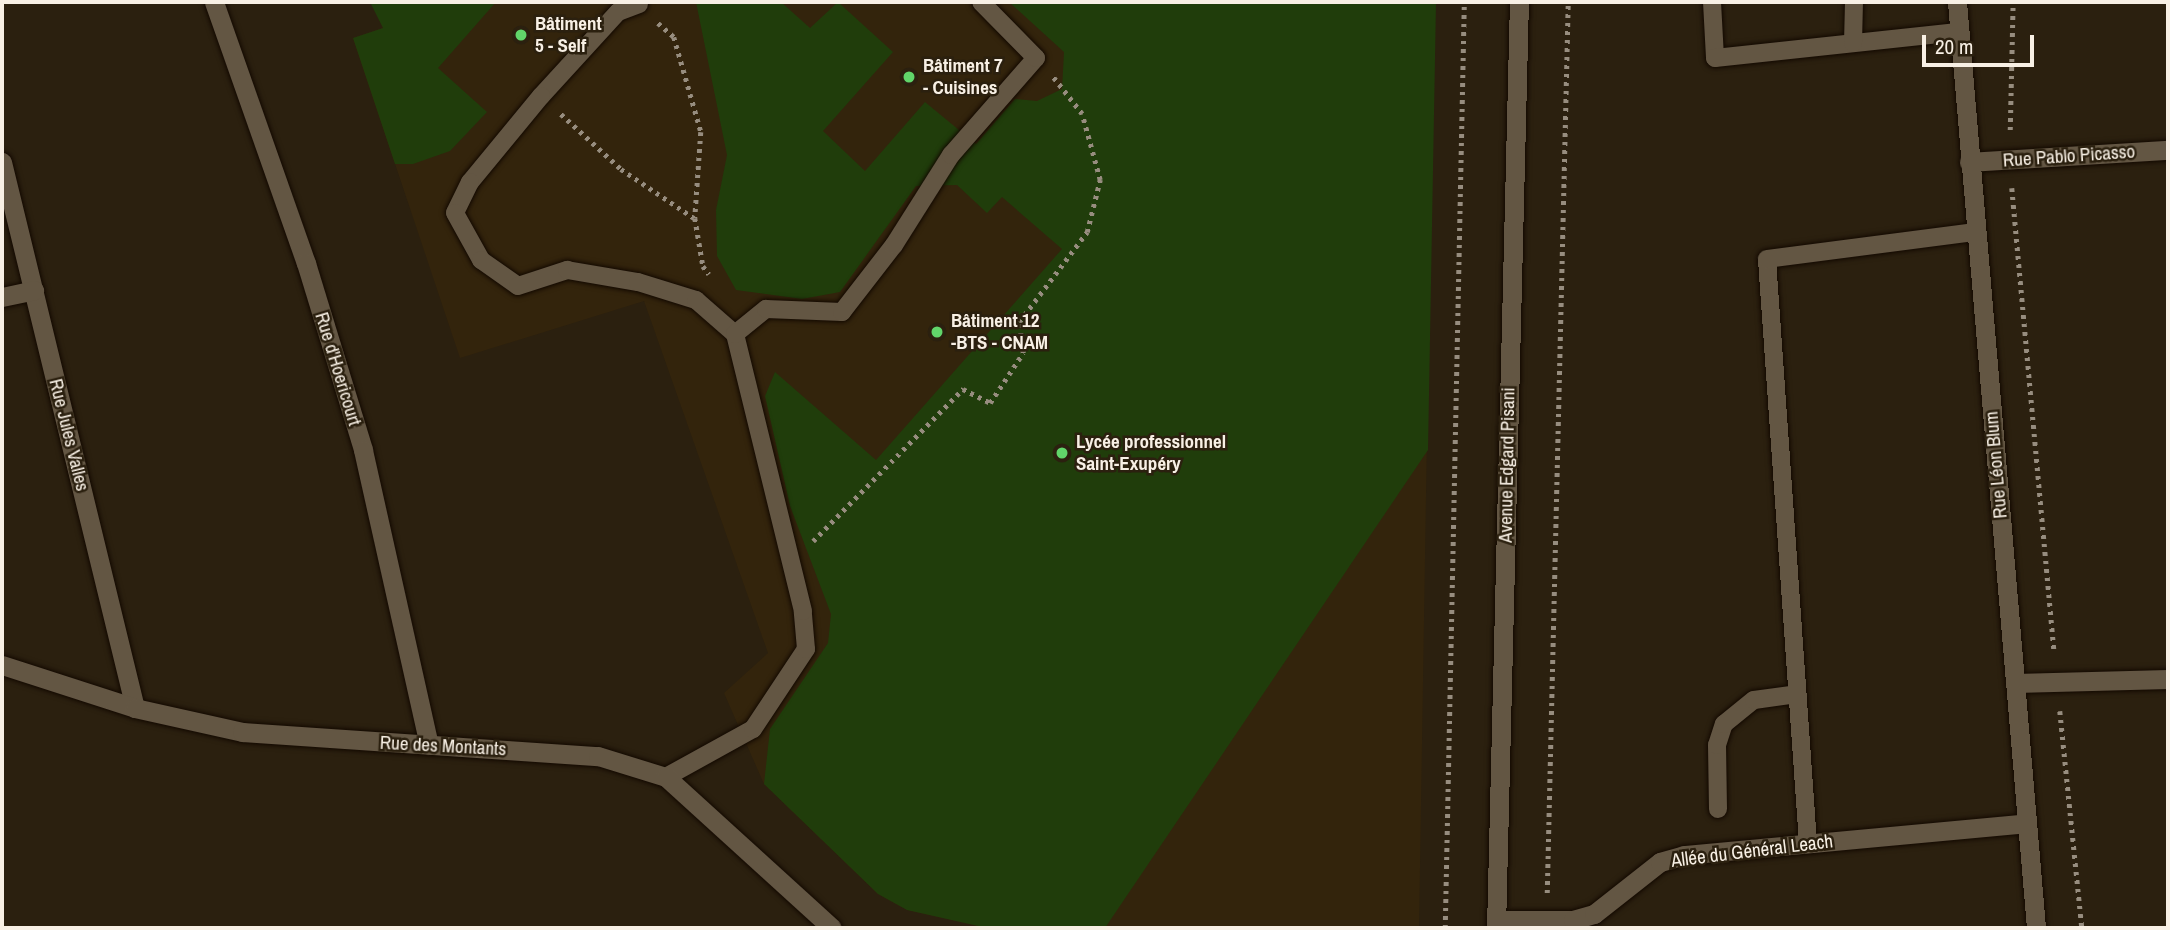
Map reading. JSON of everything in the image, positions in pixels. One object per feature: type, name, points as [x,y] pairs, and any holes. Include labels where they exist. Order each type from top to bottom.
[{"type":"street","name":"Rue d'Hoericourt","points":[[214,2],[306,262],[363,450],[429,745]]},
{"type":"street","name":"Avenue Edgard Pisani","points":[[1496,924],[1519,2]]},
{"type":"street","name":"Rue Léon Blum","points":[[1957,2],[2036,928]]},
{"type":"street","name":"Rue Pablo Picasso","points":[[1969,162],[2168,150]]},
{"type":"street","name":"Rue Jules Valles","points":[[2,162],[135,708]]},
{"type":"street","points":[[2,297],[34,290]]},
{"type":"street","name":"Rue des Montants","points":[[2,665],[135,708],[242,732],[598,756],[666,777],[832,928]]},
{"type":"street","points":[[2015,683],[2168,679]]},
{"type":"street","name":"Allée du Général Leach","points":[[1496,924],[1594,914],[1641,876],[1672,859],[2027,823]]},
{"type":"lane","points":[[735,334],[766,309],[842,312],[894,245],[951,155],[1037,58],[981,2]]},
{"type":"lane","points":[[1712,2],[1715,58],[1958,32]]},
{"type":"lane","points":[[1853,43],[1854,2]]},
{"type":"lane","points":[[639,4],[618,12],[541,96],[470,182],[455,213],[481,260],[518,286],[567,270],[638,282],[696,300],[735,334],[791,561],[806,649],[753,729],[666,777]]},
{"type":"lane","points":[[1808,844],[1767,259],[1976,232]]},
{"type":"lane","points":[[1718,809],[1717,745],[1724,724],[1754,701],[1797,694]]},
{"type":"path","points":[[1445,928],[1464,2]]},
{"type":"path","points":[[1547,920],[1568,2]]},
{"type":"path","points":[[2013,2],[2009,160],[2082,928]]},
{"type":"path","points":[[639,4],[674,37],[701,132],[695,218],[703,266],[711,277]]},
{"type":"path","points":[[791,561],[963,389],[990,403],[1023,353],[1019,322],[1087,232],[1100,180],[1082,114],[1037,58]]},
{"type":"path","points":[[541,96],[621,169],[695,218]]},
{"type":"shaded area","name":"Lycée professionnel Saint-Exupéry","points":[[371,2],[1434,2],[1419,928],[987,928],[907,910],[878,894],[764,784],[724,693],[768,653],[644,301],[460,358],[353,38],[383,28]]},
{"type":"green space","points":[[370,2],[496,2],[438,68],[487,112],[450,151],[413,164],[395,164],[353,38],[383,28]]},
{"type":"green space","name":"Lycée professionnel Saint-Exupéry","points":[[696,2],[781,2],[810,28],[838,2],[893,52],[823,131],[865,171],[925,102],[976,144],[1015,99],[1037,101],[1062,89],[1064,52],[1009,2],[1436,2],[1428,450],[1105,928],[987,928],[907,910],[878,894],[764,784],[770,729],[828,643],[831,614],[790,506],[765,396],[775,372],[876,460],[1062,249],[1002,197],[987,213],[957,185],[916,186],[840,292],[802,299],[736,290],[717,256],[716,210],[727,155]]},
{"type":"place","name":"Bâtiment 5 - Self","points":[[521,35]]},
{"type":"place","name":"Bâtiment 7 - Cuisines","points":[[909,77]]},
{"type":"place","name":"Bâtiment 12 -BTS - CNAM","points":[[937,332]]},
{"type":"place","name":"Lycée professionnel Saint-Exupéry","points":[[1062,453]]}]
